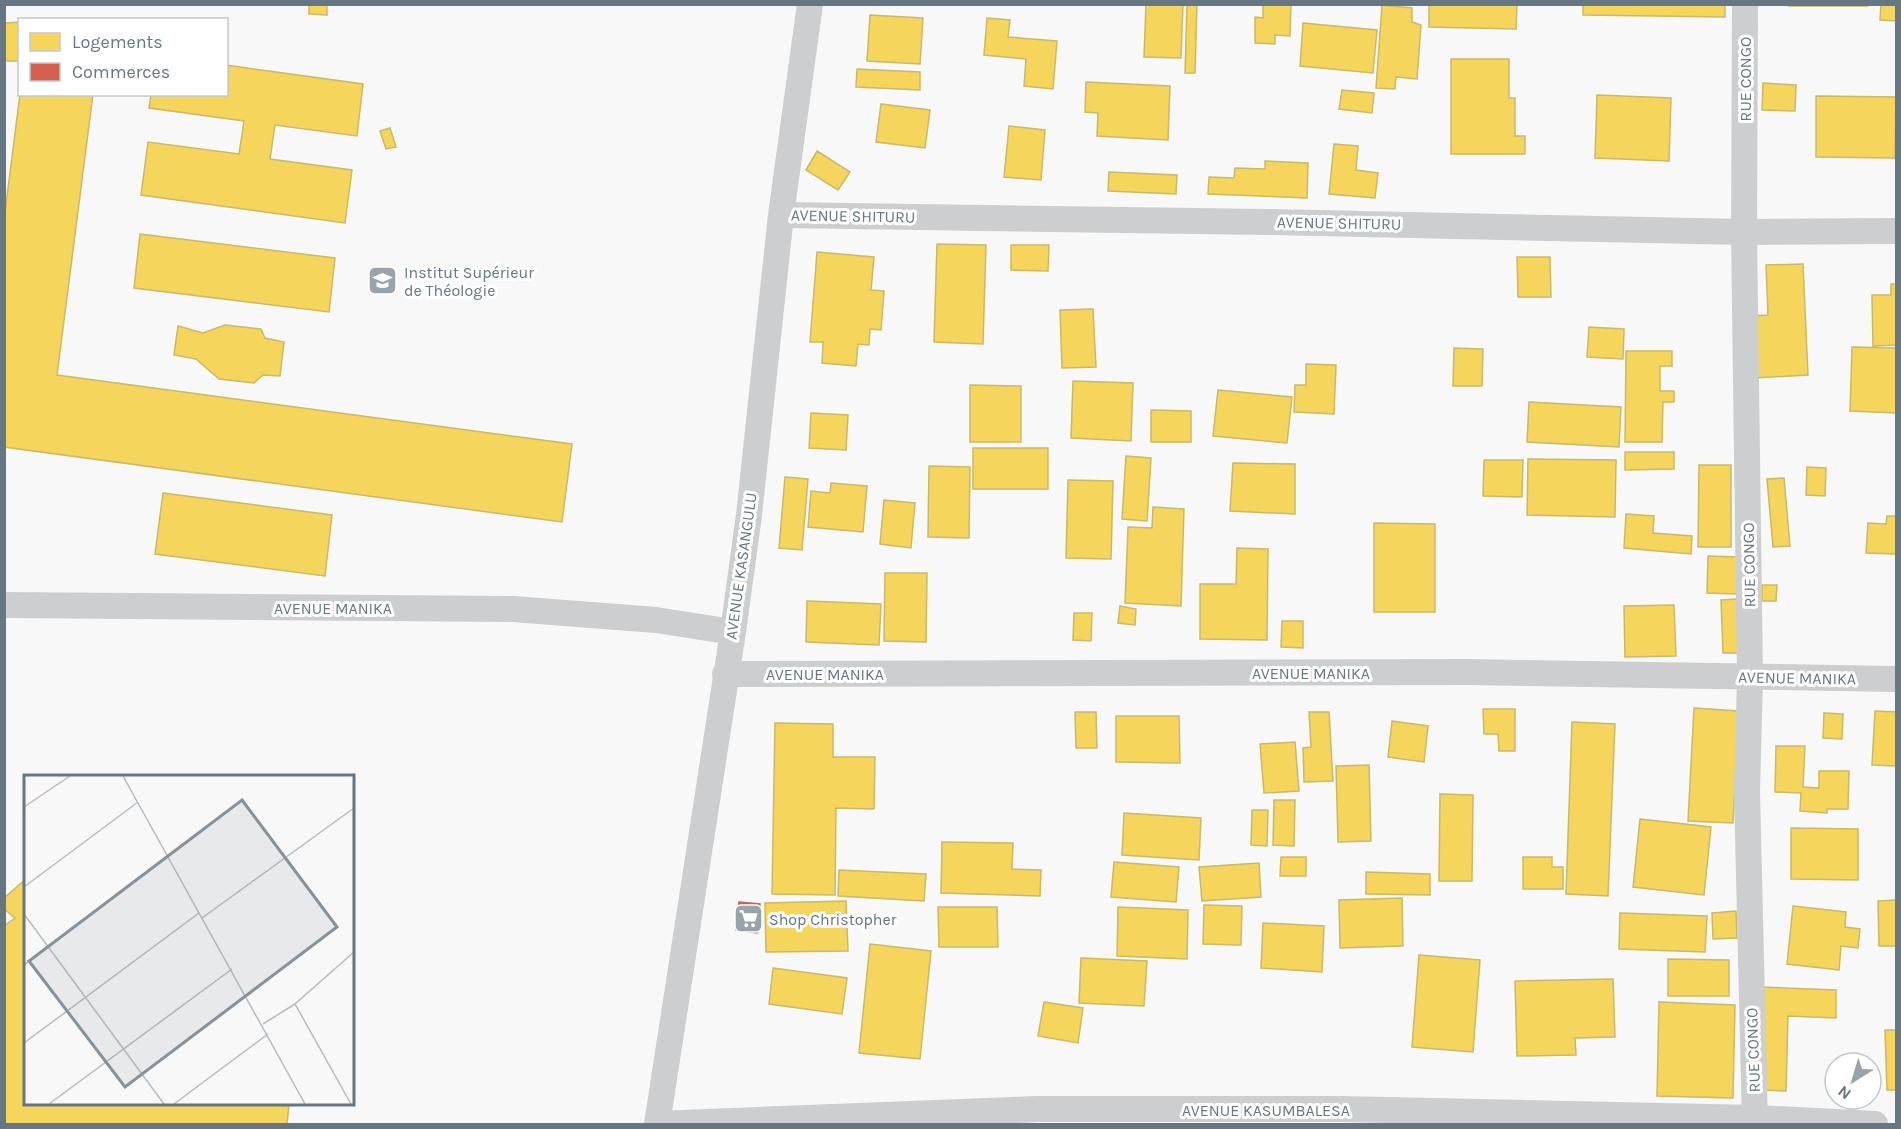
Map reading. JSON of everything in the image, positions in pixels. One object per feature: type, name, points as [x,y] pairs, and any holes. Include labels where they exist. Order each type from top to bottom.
[{"type":"street","name":"AVENUE KASANGULU","points":[[657,1124],[733,632],[749,514],[781,215],[810,4]]},
{"type":"street","name":"RUE CONGO","points":[[1745,4],[1744,232],[1750,678],[1747,792],[1755,1121]]},
{"type":"street","name":"AVENUE SHITURU","points":[[781,215],[1744,232],[1896,231]]},
{"type":"street","name":"AVENUE MANIKA","points":[[4,605],[513,609],[656,620],[733,632]]},
{"type":"street","name":"AVENUE MANIKA","points":[[725,674],[1467,672],[1896,679]]},
{"type":"street","name":"AVENUE KASUMBALESA","points":[[657,1124],[1038,1109],[1341,1109],[1875,1125]]},
{"type":"building: Logements","points":[[309,4],[327,4],[327,15],[309,14]]},
{"type":"building: Logements","points":[[1146,4],[1183,4],[1181,58],[1144,57]]},
{"type":"building: Logements","points":[[1187,4],[1197,4],[1195,73],[1185,73]]},
{"type":"building: Logements","points":[[1263,4],[1291,4],[1290,36],[1275,35],[1275,44],[1255,43],[1255,17],[1263,18]]},
{"type":"building: Logements","points":[[1429,4],[1517,4],[1516,29],[1429,27]]},
{"type":"building: Logements","points":[[1583,4],[1725,4],[1725,17],[1583,15]]},
{"type":"building: Logements","points":[[1788,4],[1868,4],[1868,6],[1788,6]]},
{"type":"building: Logements","points":[[1881,4],[1896,4],[1896,21],[1880,20]]},
{"type":"building: Logements","points":[[1382,5],[1412,8],[1412,22],[1421,25],[1417,79],[1396,77],[1395,89],[1376,88]]},
{"type":"building: Logements","points":[[870,15],[923,18],[920,64],[867,61]]},
{"type":"building: Logements","points":[[987,18],[1010,20],[1008,37],[1057,41],[1053,89],[1024,86],[1026,59],[984,55]]},
{"type":"building: Logements","points":[[18,22],[18,61],[4,61],[4,23]]},
{"type":"building: Logements","points":[[1303,23],[1377,30],[1373,73],[1300,66]]},
{"type":"building: Logements","points":[[1451,59],[1509,59],[1509,98],[1515,98],[1515,136],[1525,136],[1525,154],[1451,154]]},
{"type":"building: Logements","points":[[228,65],[363,84],[357,136],[275,125],[270,159],[352,170],[345,223],[141,195],[148,142],[239,154],[244,121],[149,108],[151,96],[228,96]]},
{"type":"building: Logements","points":[[857,69],[920,72],[920,90],[856,87]]},
{"type":"building: Logements","points":[[1086,82],[1170,86],[1168,140],[1097,136],[1098,113],[1085,112]]},
{"type":"building: Logements","points":[[1763,83],[1796,85],[1795,111],[1762,110]]},
{"type":"building: Logements","points":[[1342,90],[1374,93],[1372,113],[1339,109]]},
{"type":"building: Logements","points":[[1597,95],[1671,98],[1669,161],[1595,158]]},
{"type":"building: Logements","points":[[20,96],[93,96],[57,375],[572,444],[562,522],[4,447],[4,220]]},
{"type":"building: Logements","points":[[1816,96],[1896,97],[1895,158],[1816,157]]},
{"type":"building: Logements","points":[[881,104],[930,110],[925,148],[876,142]]},
{"type":"building: Logements","points":[[1009,126],[1045,130],[1041,180],[1004,177]]},
{"type":"building: Logements","points":[[390,128],[396,147],[386,149],[380,131]]},
{"type":"building: Logements","points":[[1334,144],[1358,146],[1356,170],[1378,173],[1375,198],[1329,194]]},
{"type":"building: Logements","points":[[817,151],[850,172],[838,190],[806,170]]},
{"type":"building: Logements","points":[[1265,161],[1308,163],[1307,198],[1208,194],[1209,177],[1234,178],[1235,168],[1265,169]]},
{"type":"building: Logements","points":[[1109,172],[1177,175],[1176,194],[1108,191]]},
{"type":"building: Logements","points":[[140,234],[335,258],[329,312],[134,288]]},
{"type":"building: Logements","points":[[937,244],[986,245],[983,344],[934,342]]},
{"type":"building: Logements","points":[[1011,245],[1049,245],[1048,271],[1011,270]]},
{"type":"building: Logements","points":[[817,252],[874,257],[871,290],[884,291],[881,330],[870,329],[869,345],[858,344],[856,366],[822,363],[823,342],[810,342]]},
{"type":"building: Logements","points":[[1517,257],[1550,257],[1551,297],[1518,297]]},
{"type":"building: Logements","points":[[1803,264],[1808,375],[1755,378],[1752,316],[1768,315],[1766,265]]},
{"type":"building: Logements","points":[[1891,284],[1896,284],[1896,345],[1873,346],[1872,295],[1891,295]]},
{"type":"building: Logements","points":[[1093,309],[1096,367],[1062,368],[1060,310]]},
{"type":"building: Logements","points":[[225,325],[261,329],[265,338],[284,342],[280,376],[263,375],[254,383],[219,379],[196,359],[174,355],[178,326],[203,333]]},
{"type":"building: Logements","points":[[1589,327],[1624,329],[1623,359],[1587,357]]},
{"type":"building: Logements","points":[[1852,347],[1896,348],[1896,413],[1850,411]]},
{"type":"building: Logements","points":[[1454,348],[1483,349],[1482,386],[1453,386]]},
{"type":"building: Logements","points":[[1626,351],[1672,351],[1672,366],[1660,366],[1660,391],[1674,391],[1674,402],[1663,402],[1662,442],[1625,442]]},
{"type":"building: Logements","points":[[1306,364],[1336,365],[1334,414],[1294,412],[1295,385],[1306,385]]},
{"type":"building: Logements","points":[[1073,381],[1133,383],[1131,441],[1071,438]]},
{"type":"building: Logements","points":[[970,385],[1021,386],[1021,442],[970,442]]},
{"type":"building: Logements","points":[[1218,390],[1292,397],[1287,443],[1213,436]]},
{"type":"building: Logements","points":[[1529,402],[1621,407],[1619,447],[1527,442]]},
{"type":"building: Logements","points":[[1151,410],[1191,411],[1191,442],[1151,442]]},
{"type":"building: Logements","points":[[811,413],[848,415],[846,450],[809,448]]},
{"type":"building: Logements","points":[[973,448],[1048,448],[1048,489],[973,489]]},
{"type":"building: Logements","points":[[1625,452],[1674,452],[1674,469],[1625,470]]},
{"type":"building: Logements","points":[[1126,456],[1151,458],[1147,521],[1122,519]]},
{"type":"building: Logements","points":[[1528,459],[1616,460],[1615,517],[1527,515]]},
{"type":"building: Logements","points":[[1484,460],[1523,460],[1522,497],[1483,496]]},
{"type":"building: Logements","points":[[1233,463],[1295,464],[1295,514],[1230,511]]},
{"type":"building: Logements","points":[[1699,465],[1731,465],[1731,547],[1698,547]]},
{"type":"building: Logements","points":[[929,466],[970,467],[969,538],[928,537]]},
{"type":"building: Logements","points":[[1807,467],[1826,468],[1825,496],[1806,495]]},
{"type":"building: Logements","points":[[785,477],[808,479],[802,550],[779,548]]},
{"type":"building: Logements","points":[[1784,478],[1790,546],[1773,547],[1767,479]]},
{"type":"building: Logements","points":[[1068,480],[1113,481],[1111,559],[1066,558]]},
{"type":"building: Logements","points":[[831,483],[867,486],[863,532],[808,527],[811,491],[830,493]]},
{"type":"building: Logements","points":[[163,493],[332,515],[325,576],[155,554]]},
{"type":"building: Logements","points":[[884,500],[915,503],[911,548],[880,544]]},
{"type":"building: Logements","points":[[1153,507],[1184,509],[1181,606],[1125,603],[1128,527],[1152,528]]},
{"type":"building: Logements","points":[[1626,514],[1654,516],[1653,533],[1692,536],[1691,554],[1624,548]]},
{"type":"building: Logements","points":[[1887,516],[1896,516],[1896,554],[1866,553],[1868,523],[1886,524]]},
{"type":"building: Logements","points":[[1374,523],[1435,524],[1435,612],[1374,612]]},
{"type":"building: Logements","points":[[1237,548],[1268,549],[1267,640],[1200,639],[1200,584],[1236,584]]},
{"type":"building: Logements","points":[[1708,556],[1738,557],[1737,594],[1707,593]]},
{"type":"building: Logements","points":[[885,573],[927,573],[926,642],[884,641]]},
{"type":"building: Logements","points":[[1762,585],[1777,585],[1776,601],[1762,601]]},
{"type":"building: Logements","points":[[1737,599],[1738,653],[1723,653],[1721,600]]},
{"type":"building: Logements","points":[[807,601],[881,604],[879,645],[806,642]]},
{"type":"building: Logements","points":[[1674,605],[1676,656],[1625,657],[1624,606]]},
{"type":"building: Logements","points":[[1120,606],[1136,609],[1135,625],[1118,623]]},
{"type":"building: Logements","points":[[1074,613],[1092,613],[1091,641],[1073,640]]},
{"type":"building: Logements","points":[[1282,621],[1303,621],[1303,648],[1281,647]]},
{"type":"building: Logements","points":[[1694,708],[1739,711],[1733,823],[1688,821]]},
{"type":"building: Logements","points":[[1483,709],[1515,709],[1515,751],[1499,751],[1498,734],[1484,734]]},
{"type":"building: Logements","points":[[1875,711],[1896,712],[1896,766],[1872,765]]},
{"type":"building: Logements","points":[[1075,712],[1096,712],[1097,748],[1076,748]]},
{"type":"building: Logements","points":[[1309,712],[1329,712],[1333,781],[1304,782],[1303,748],[1311,747]]},
{"type":"building: Logements","points":[[1824,713],[1843,714],[1842,739],[1823,738]]},
{"type":"building: Logements","points":[[1116,716],[1179,716],[1180,763],[1116,762]]},
{"type":"building: Logements","points":[[1392,721],[1428,726],[1424,762],[1388,757]]},
{"type":"building: Logements","points":[[1572,722],[1615,724],[1608,896],[1566,894]]},
{"type":"building: Logements","points":[[775,723],[833,724],[833,757],[875,757],[874,809],[836,808],[835,895],[772,894]]},
{"type":"building: Logements","points":[[1295,742],[1299,791],[1264,793],[1260,744]]},
{"type":"building: Logements","points":[[1776,746],[1805,746],[1803,787],[1819,788],[1819,771],[1849,771],[1848,809],[1827,809],[1827,813],[1800,811],[1801,793],[1775,792]]},
{"type":"building: Logements","points":[[1369,765],[1371,841],[1338,842],[1336,766]]},
{"type":"building: Logements","points":[[1440,794],[1473,795],[1472,881],[1439,881]]},
{"type":"building: Logements","points":[[1274,800],[1295,800],[1294,846],[1273,845]]},
{"type":"building: Logements","points":[[1252,810],[1268,810],[1267,846],[1251,845]]},
{"type":"building: Logements","points":[[1124,813],[1201,818],[1199,860],[1122,855]]},
{"type":"building: Logements","points":[[1640,819],[1711,827],[1704,895],[1633,887]]},
{"type":"building: Logements","points":[[1791,828],[1858,829],[1858,880],[1791,879]]},
{"type":"building: Logements","points":[[942,842],[1013,843],[1012,869],[1041,870],[1040,896],[941,893]]},
{"type":"building: Logements","points":[[1281,857],[1306,857],[1306,876],[1280,876]]},
{"type":"building: Logements","points":[[1523,857],[1552,857],[1552,867],[1563,867],[1563,889],[1523,889]]},
{"type":"building: Logements","points":[[1114,862],[1179,867],[1176,902],[1111,897]]},
{"type":"building: Logements","points":[[1259,863],[1261,897],[1202,901],[1199,867]]},
{"type":"building: Logements","points":[[839,870],[926,874],[924,901],[838,896]]},
{"type":"building: Logements","points":[[1366,872],[1430,874],[1430,895],[1366,894]]},
{"type":"building: Logements","points":[[24,881],[24,1105],[289,1105],[287,1124],[4,1124],[4,926],[15,918],[4,909],[4,898]]},
{"type":"building: Logements","points":[[1402,898],[1403,946],[1340,948],[1339,900]]},
{"type":"building: Logements","points":[[1896,900],[1896,946],[1879,946],[1878,901]]},
{"type":"building: Logements","points":[[846,901],[848,951],[766,952],[765,903]]},
{"type":"building: Logements","points":[[1204,905],[1242,906],[1241,945],[1203,944]]},
{"type":"building: Logements","points":[[1793,906],[1846,912],[1845,927],[1860,929],[1858,948],[1841,946],[1839,970],[1787,964]]},
{"type":"building: Logements","points":[[938,907],[997,907],[998,947],[939,947]]},
{"type":"building: Logements","points":[[1118,907],[1188,910],[1187,959],[1117,956]]},
{"type":"building: Logements","points":[[1736,911],[1737,938],[1713,939],[1712,913]]},
{"type":"building: Logements","points":[[1620,913],[1707,916],[1705,952],[1619,949]]},
{"type":"building: Logements","points":[[1263,923],[1324,926],[1322,972],[1261,968]]},
{"type":"building: Logements","points":[[870,944],[931,951],[920,1059],[859,1053]]},
{"type":"building: Logements","points":[[1419,955],[1480,960],[1473,1052],[1412,1047]]},
{"type":"building: Logements","points":[[1081,958],[1147,961],[1144,1006],[1079,1003]]},
{"type":"building: Logements","points":[[1668,959],[1729,960],[1729,996],[1668,996]]},
{"type":"building: Logements","points":[[773,968],[847,978],[842,1014],[769,1004]]},
{"type":"building: Logements","points":[[1613,979],[1615,1037],[1575,1038],[1576,1055],[1517,1056],[1515,981]]},
{"type":"building: Logements","points":[[1759,987],[1836,990],[1836,1018],[1788,1016],[1786,1091],[1757,1090]]},
{"type":"building: Logements","points":[[1044,1002],[1083,1008],[1078,1043],[1038,1036]]},
{"type":"building: Logements","points":[[1659,1002],[1735,1005],[1733,1098],[1657,1096]]},
{"type":"building: Logements","points":[[1885,1030],[1896,1030],[1896,1090],[1887,1090]]},
{"type":"building: Commerces","points":[[739,902],[760,904],[757,933],[736,930]]},
{"type":"place","name":"Institut Supérieur de Théologie","points":[[383,281]]},
{"type":"place","name":"Shop Christopher","points":[[748,919]]}]
